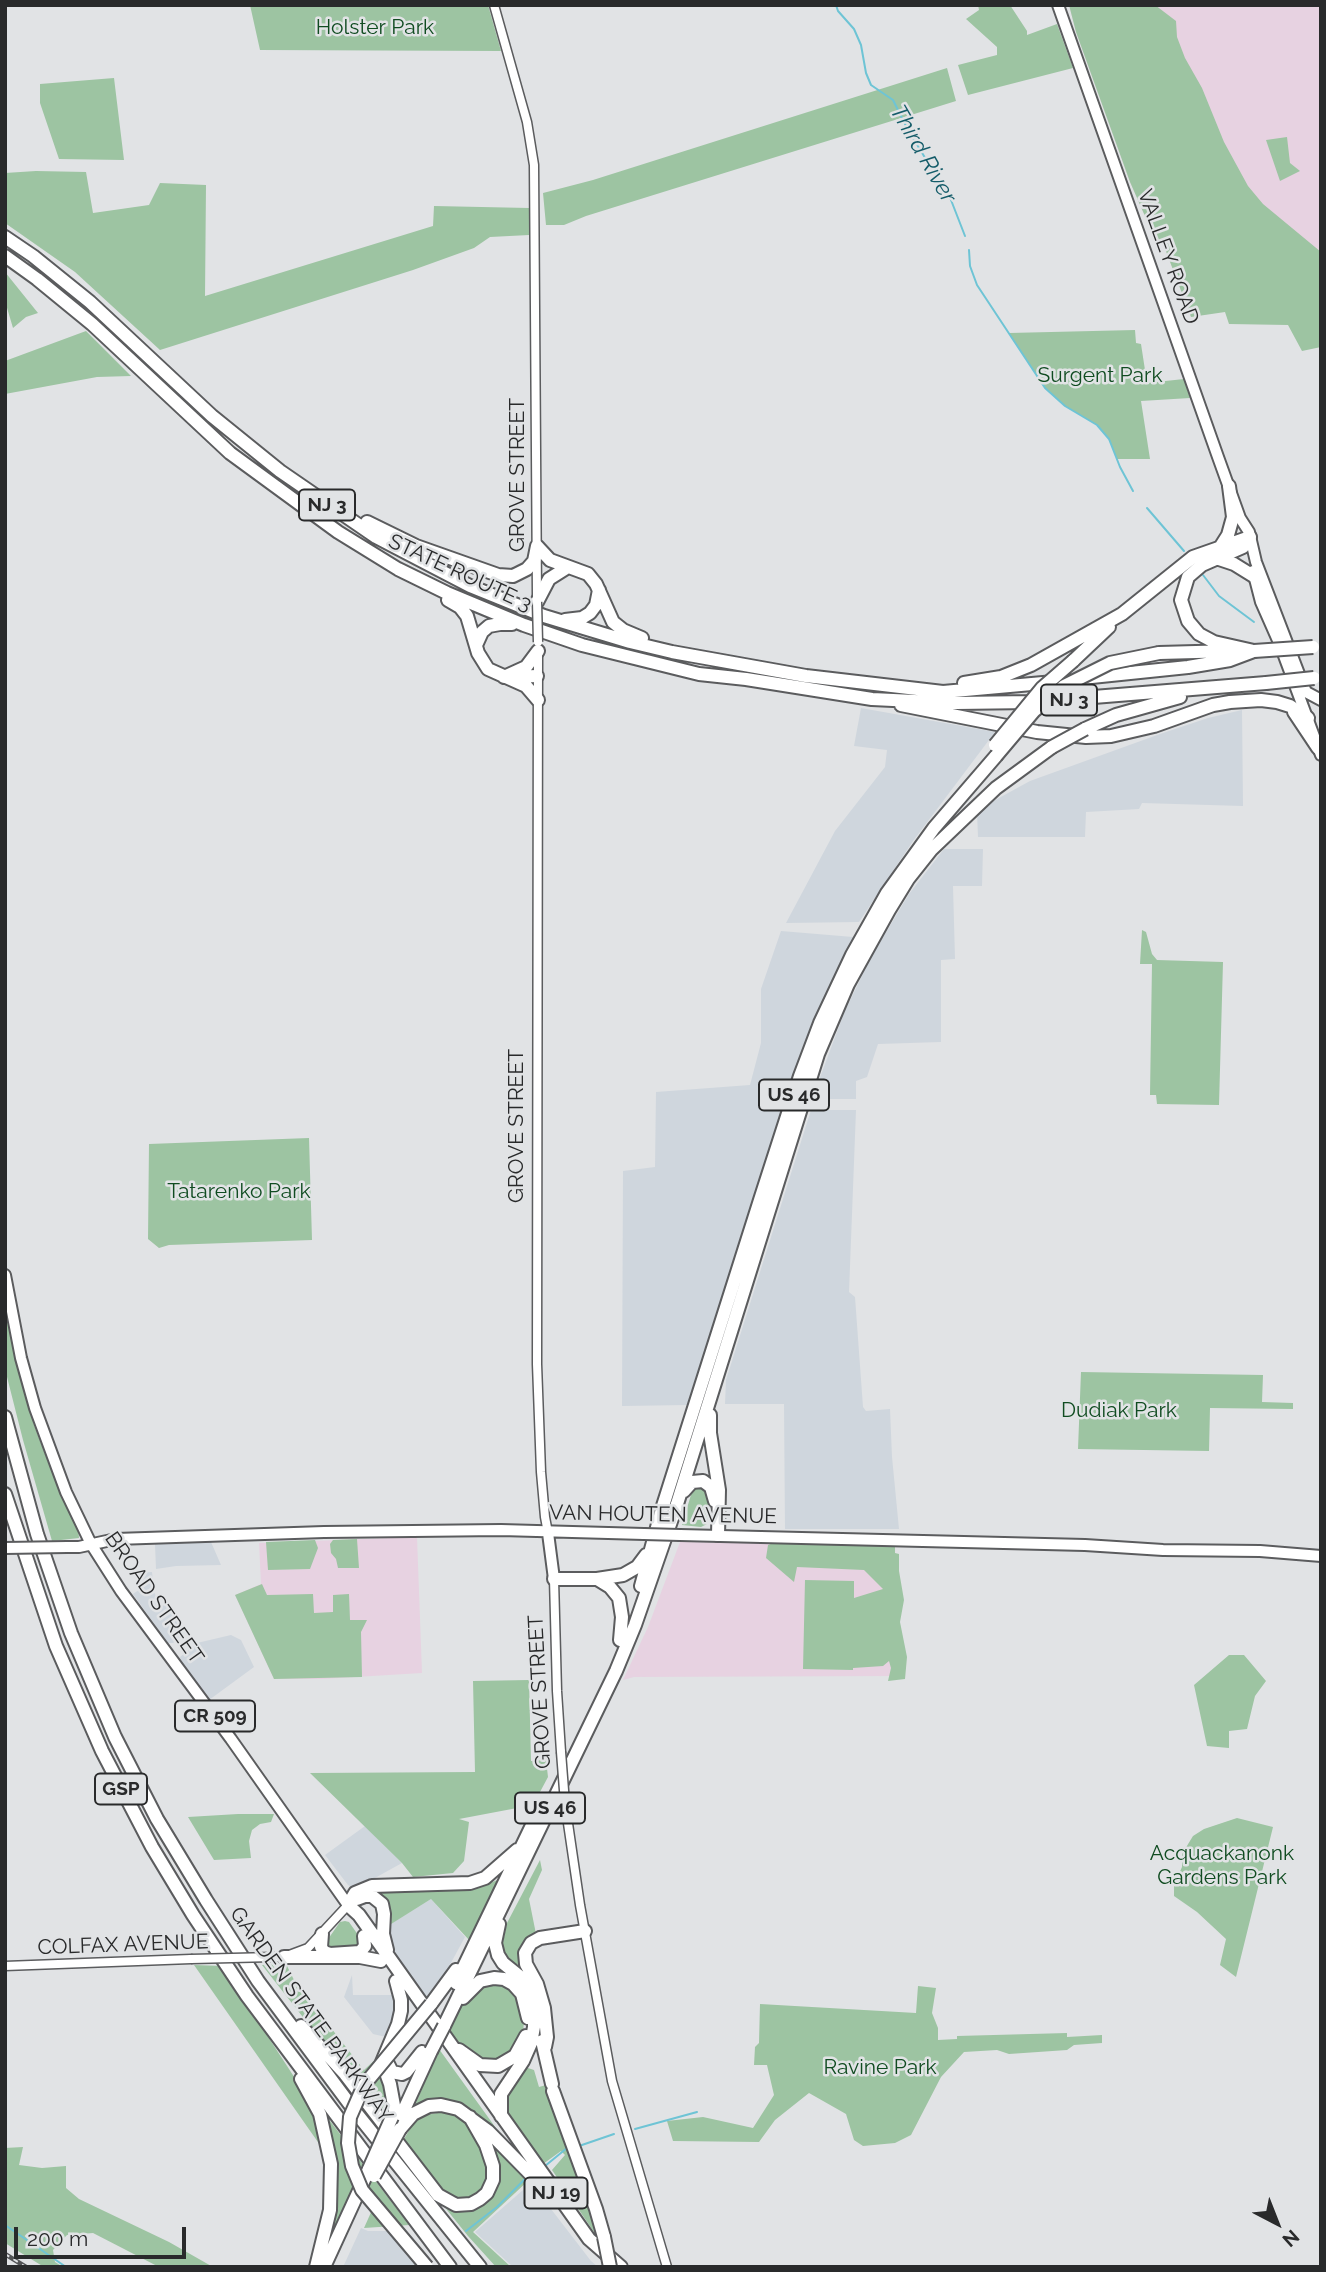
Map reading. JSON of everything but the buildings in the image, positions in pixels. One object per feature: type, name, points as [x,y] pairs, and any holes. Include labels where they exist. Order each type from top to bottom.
[{"type":"highway","name":"STATE ROUTE 3","points":[[5,237],[90,302],[249,448],[331,508],[392,547],[470,586],[559,620],[649,647],[806,676],[866,684]]},
{"type":"highway","name":"STATE ROUTE 3","points":[[5,256],[62,298],[230,453],[338,531],[416,578],[461,600],[532,628],[611,653],[699,674],[872,699]]},
{"type":"highway","points":[[5,265],[123,353]]},
{"type":"highway","points":[[249,448],[351,513],[438,555],[498,575],[513,576],[523,573],[531,565],[537,546],[550,559],[588,574],[599,590],[609,616],[623,630],[683,651],[713,658]]},
{"type":"highway","points":[[1229,486],[1233,517],[1228,535],[1218,552],[1188,577],[1181,600],[1188,621],[1199,634],[1214,642],[1254,651]]},
{"type":"highway","points":[[338,531],[389,570],[460,607],[467,616],[484,664],[492,673],[526,686],[538,700]]},
{"type":"highway","points":[[993,753],[1042,688],[1122,614],[1193,557],[1218,552],[1248,541]]},
{"type":"highway","points":[[1218,552],[1255,577]]},
{"type":"highway","points":[[537,579],[551,569],[568,567]]},
{"type":"highway","points":[[537,602],[550,579],[568,567]]},
{"type":"highway","points":[[559,620],[586,616],[596,605],[599,590]]},
{"type":"highway","points":[[866,684],[880,681],[972,683],[1001,677],[1031,665],[1122,614]]},
{"type":"highway","points":[[477,643],[484,630],[494,624],[532,628]]},
{"type":"highway","points":[[504,677],[526,667],[538,647]]},
{"type":"highway","name":"US 46","points":[[444,2023],[486,1919],[620,1640],[644,1576],[649,1537],[814,1035],[879,906],[993,753],[1034,711],[1064,686],[1110,663],[1159,653],[1317,647]]},
{"type":"highway","name":"NJ 3","points":[[866,684],[943,692],[1007,688],[1188,667],[1230,660],[1254,651]]},
{"type":"highway","points":[[504,677],[537,676]]},
{"type":"highway","name":"US 46","points":[[324,2267],[396,2121],[426,2049],[444,2023],[622,1658],[677,1504],[811,1077],[848,984],[888,910],[930,850],[996,789],[1052,747],[1085,729],[1116,715],[1173,698],[1317,678]]},
{"type":"highway","name":"NJ 3","points":[[872,699],[957,703],[1032,702],[1266,683]]},
{"type":"highway","points":[[872,699],[1037,732],[1086,737],[1111,736],[1143,729],[1213,705],[1261,700],[1290,706],[1315,734]]},
{"type":"highway","points":[[1290,706],[1315,734]]},
{"type":"highway","points":[[710,1400],[709,1426],[718,1483],[718,1535]]},
{"type":"highway","name":"GARDEN STATE PARKWAY","points":[[5,1417],[50,1574],[97,1696],[157,1819],[258,1982],[357,2114],[480,2267]]},
{"type":"highway","points":[[677,1504],[688,1484],[703,1481],[713,1491],[718,1517]]},
{"type":"highway","name":"GARDEN STATE PARKWAY","points":[[5,1494],[56,1646],[102,1751],[152,1847],[236,1980],[450,2267]]},
{"type":"highway","points":[[554,1579],[617,1577],[633,1570],[645,1558],[649,1537]]},
{"type":"highway","points":[[597,1579],[610,1587],[619,1598],[622,1617],[620,1640]]},
{"type":"highway","points":[[348,1905],[355,1894],[372,1886],[470,1883],[485,1878],[524,1842]]},
{"type":"highway","points":[[509,1891],[499,1922],[496,1951],[503,1963],[524,1980],[534,2000],[552,2087],[616,2266]]},
{"type":"highway","points":[[348,1905],[365,1896],[372,1896],[380,1902],[384,1911],[384,1940],[397,1976],[401,2000],[398,2024],[382,2062],[390,2084],[396,2121],[435,2105],[452,2107],[488,2131],[542,2186]]},
{"type":"highway","name":"NJ 19","points":[[348,1905],[353,1920],[381,1961],[444,2023],[501,2116],[589,2239],[616,2266]]},
{"type":"highway","name":"NJ 19","points":[[348,1905],[359,1915],[423,2020],[580,2239],[616,2266]]},
{"type":"highway","points":[[427,2267],[362,2190],[353,2172],[348,2143],[353,2108],[364,2085],[455,1972],[486,1919]]},
{"type":"highway","points":[[545,2047],[547,2038],[544,2008],[537,1984],[526,1964],[526,1949],[540,1938],[585,1931]]},
{"type":"highway","points":[[322,1934],[321,1947],[324,1952],[330,1954],[360,1952],[365,1946],[364,1936]]},
{"type":"highway","points":[[279,1957],[359,1957],[381,1961]]},
{"type":"highway","points":[[250,1968],[345,2074],[438,2195],[446,2202],[456,2205],[466,2205],[480,2199],[487,2193],[493,2180],[493,2166],[486,2145],[470,2117]]},
{"type":"highway","points":[[489,1978],[504,1979],[517,1987],[524,1998],[528,2024],[526,2036],[511,2060],[489,2067],[476,2063],[463,2054],[444,2023],[476,1984],[489,1978]]},
{"type":"highway","points":[[501,2116],[501,2095],[526,2056],[531,2042],[534,2000]]},
{"type":"highway","points":[[398,2024],[407,2015],[423,2020]]},
{"type":"highway","points":[[386,2054],[388,2068],[399,2075],[406,2072],[426,2049]]},
{"type":"highway","points":[[287,2050],[290,2063],[320,2114],[330,2154],[330,2210],[316,2267]]},
{"type":"highway","points":[[362,2147],[398,2186],[457,2267]]},
{"type":"highway","name":"US 46","points":[[333,2267],[372,2172]]},
{"type":"main road","name":"VALLEY ROAD","points":[[1058,5],[1248,541],[1306,692],[1321,701]]},
{"type":"main road","name":"VALLEY ROAD","points":[[1248,541],[1261,602],[1315,734]]},
{"type":"main road","points":[[1315,734],[1314,707],[1321,701]]},
{"type":"main road","name":"BROAD STREET","points":[[5,1275],[21,1358],[35,1408],[66,1492],[91,1544],[121,1591],[223,1728],[348,1905]]},
{"type":"main road","name":"VAN HOUTEN AVENUE","points":[[5,1548],[66,1548],[116,1539],[324,1532],[501,1530],[649,1537],[718,1535],[1085,1545],[1321,1556]]},
{"type":"main road","name":"GROVE STREET","points":[[548,1533],[554,1579]]},
{"type":"street","name":"GROVE STREET","points":[[494,5],[533,151],[538,647],[537,1364],[541,1472],[548,1533]]},
{"type":"street","name":"GROVE STREET","points":[[554,1579],[557,1691],[565,1803],[585,1931],[616,2100],[667,2267]]},
{"type":"street","name":"COLFAX AVENUE","points":[[5,1966],[279,1957],[308,1948],[348,1905]]},
{"type":"street","name":"GROVE STREET","points":[[657,2239],[660,2267]]},
{"type":"shaded area","points":[[1069,5],[1321,5],[1321,295],[1191,317],[1164,246],[1155,239],[1130,182],[1076,32]]},
{"type":"shaded area","points":[[861,708],[995,732],[913,841],[859,922],[786,923],[835,831],[885,767],[887,750],[854,746]]},
{"type":"shaded area","points":[[1242,710],[1243,806],[1142,803],[1139,809],[1086,812],[1085,837],[978,837],[977,812],[1030,781],[1160,734]]},
{"type":"shaded area","points":[[944,849],[983,849],[982,886],[953,886],[955,959],[941,960],[941,1042],[878,1044],[867,1077],[856,1081],[856,1099],[812,1099],[844,1013],[870,959],[909,894]]},
{"type":"shaded area","points":[[781,931],[853,937],[804,1045],[687,1405],[622,1406],[623,1171],[655,1167],[656,1092],[750,1085],[761,1043],[761,989]]},
{"type":"shaded area","points":[[811,1110],[856,1110],[849,1292],[855,1297],[863,1407],[866,1411],[890,1409],[899,1529],[785,1529],[784,1404],[725,1404],[726,1380]]},
{"type":"shaded area","points":[[417,1537],[422,1673],[274,1679],[235,1595],[261,1584],[259,1543]]},
{"type":"shaded area","points":[[211,1542],[221,1565],[156,1569],[155,1544]]},
{"type":"shaded area","points":[[680,1542],[895,1545],[897,1676],[634,1677],[623,1680],[648,1627]]},
{"type":"shaded area","points":[[152,1572],[154,1592],[161,1606],[169,1603],[179,1623],[189,1631],[173,1643],[168,1643],[133,1594],[143,1587],[132,1573]]},
{"type":"shaded area","points":[[231,1635],[241,1640],[254,1667],[209,1700],[180,1657],[197,1643]]},
{"type":"shaded area","points":[[365,1826],[402,1863],[355,1889],[348,1885],[325,1855]]},
{"type":"shaded area","points":[[431,1899],[465,1937],[434,1994],[426,2003],[390,1952],[386,1927]]},
{"type":"shaded area","points":[[352,1975],[353,1995],[395,1995],[394,2019],[386,2037],[373,2034],[344,1997]]},
{"type":"shaded area","points":[[531,2183],[598,2267],[513,2267],[475,2232]]},
{"type":"shaded area","points":[[361,2228],[368,2231],[391,2231],[417,2267],[343,2267]]},
{"type":"green space","name":"Holster Park","points":[[250,5],[488,5],[501,51],[260,50]]},
{"type":"green space","points":[[978,5],[1010,5],[1027,35],[1057,24],[1073,68],[968,95],[958,65],[997,55],[997,47],[966,19],[979,10]]},
{"type":"green space","points":[[1069,5],[1155,5],[1176,21],[1177,37],[1185,58],[1202,88],[1224,142],[1248,186],[1263,204],[1321,252],[1321,347],[1302,351],[1288,325],[1229,324],[1225,312],[1191,317],[1164,246],[1155,239],[1130,182],[1076,32]]},
{"type":"green space","points":[[947,68],[956,101],[564,225],[546,225],[543,193],[593,180]]},
{"type":"green space","points":[[114,78],[124,160],[59,159],[40,103],[40,84]]},
{"type":"green space","points":[[1287,137],[1290,163],[1300,171],[1280,181],[1266,140]]},
{"type":"green space","points":[[86,172],[93,213],[149,205],[160,183],[206,185],[205,296],[433,226],[434,206],[529,208],[529,235],[490,237],[474,248],[413,270],[160,350],[75,272],[5,223],[5,173]]},
{"type":"green space","points":[[5,272],[38,313],[26,317],[13,328],[5,301]]},
{"type":"green space","name":"Surgent Park","points":[[1135,330],[1136,343],[1141,344],[1147,383],[1184,379],[1190,398],[1141,401],[1150,459],[1117,459],[1109,439],[1097,425],[1065,406],[1045,388],[1009,333]]},
{"type":"green space","points":[[86,331],[131,376],[97,377],[5,394],[5,361]]},
{"type":"green space","points":[[1142,930],[1146,932],[1152,954],[1157,960],[1223,962],[1219,1105],[1157,1104],[1156,1095],[1150,1095],[1152,964],[1140,964]]},
{"type":"green space","name":"Tatarenko Park","points":[[309,1138],[312,1240],[169,1245],[159,1248],[148,1239],[149,1144]]},
{"type":"green space","points":[[5,1306],[34,1425],[53,1475],[78,1527],[79,1538],[52,1541],[5,1369]]},
{"type":"green space","name":"Dudiak Park","points":[[1081,1372],[1263,1375],[1262,1402],[1293,1403],[1293,1409],[1210,1408],[1209,1451],[1078,1449]]},
{"type":"green space","points":[[699,1485],[711,1495],[707,1524],[701,1527],[682,1525],[693,1488]]},
{"type":"green space","points":[[357,1539],[359,1568],[338,1568],[330,1544],[333,1540]]},
{"type":"green space","points":[[315,1540],[318,1548],[310,1569],[268,1570],[266,1542]]},
{"type":"green space","points":[[768,1545],[895,1545],[895,1553],[899,1554],[904,1600],[900,1622],[907,1657],[905,1679],[888,1681],[891,1668],[889,1661],[883,1666],[853,1670],[803,1669],[805,1580],[854,1581],[854,1598],[883,1589],[864,1570],[797,1567],[794,1582],[766,1558]]},
{"type":"green space","points":[[262,1584],[267,1595],[313,1594],[314,1613],[333,1612],[333,1595],[349,1594],[350,1620],[367,1620],[361,1632],[362,1677],[274,1679],[235,1595]]},
{"type":"green space","points":[[1229,1655],[1244,1655],[1266,1681],[1255,1696],[1247,1729],[1229,1731],[1229,1748],[1207,1746],[1194,1685]]},
{"type":"green space","points":[[529,1680],[531,1761],[546,1760],[548,1777],[533,1805],[459,1819],[469,1822],[464,1861],[453,1873],[413,1877],[310,1773],[475,1772],[473,1681]]},
{"type":"green space","points":[[274,1814],[271,1822],[260,1824],[252,1830],[249,1841],[251,1858],[214,1860],[188,1817]]},
{"type":"green space","name":"Acquackanonk Gardens Park","points":[[1237,1818],[1273,1827],[1236,1977],[1220,1965],[1226,1939],[1197,1912],[1174,1896],[1174,1885],[1182,1867],[1182,1854],[1193,1836],[1204,1829]]},
{"type":"green space","points":[[540,1860],[542,1870],[529,1899],[536,1934],[523,1965],[512,1964],[502,1947],[507,1923]]},
{"type":"green space","points":[[500,1879],[470,1941],[431,1899],[388,1926],[389,1908],[383,1896],[376,1890],[475,1889]]},
{"type":"green space","points":[[340,1922],[349,1922],[363,1946],[327,1949],[326,1942]]},
{"type":"green space","points":[[286,1964],[295,1982],[364,2070],[379,2056],[393,2106],[386,2113],[355,2075],[324,2044],[262,1965]]},
{"type":"green space","points":[[194,1965],[222,1966],[315,2109],[325,2143],[320,2145]]},
{"type":"green space","points":[[498,1981],[515,1990],[524,2021],[523,2033],[513,2053],[489,2063],[469,2052],[448,2032],[455,2014],[473,1990]]},
{"type":"green space","name":"Ravine Park","points":[[918,1986],[936,1988],[932,2013],[938,2028],[938,2040],[957,2039],[957,2036],[1067,2033],[1067,2037],[1102,2035],[1102,2043],[1074,2045],[1067,2050],[1009,2054],[997,2050],[964,2052],[941,2077],[911,2135],[895,2143],[863,2146],[854,2140],[846,2114],[809,2093],[775,2120],[759,2142],[673,2141],[667,2121],[703,2117],[753,2128],[774,2095],[767,2065],[754,2065],[755,2047],[759,2043],[760,2004],[916,2013]]},
{"type":"green space","points":[[439,2049],[511,2149],[476,2115],[461,2105],[429,2101],[415,2105]]},
{"type":"green space","points":[[525,2067],[534,2070],[539,2087],[546,2085],[602,2244],[552,2170],[565,2155],[561,2151],[543,2164],[505,2115],[504,2094]]},
{"type":"green space","points":[[444,2112],[458,2116],[472,2125],[491,2166],[489,2182],[481,2195],[466,2203],[441,2194],[406,2148],[404,2139],[415,2120]]},
{"type":"green space","points":[[327,2117],[409,2225],[364,2228],[377,2199],[355,2187],[327,2253],[334,2158]]},
{"type":"green space","points":[[489,2137],[529,2180],[473,2232],[511,2267],[496,2267],[443,2205],[470,2211],[493,2196],[500,2177]]},
{"type":"green space","points":[[23,2147],[19,2165],[42,2168],[66,2166],[66,2188],[79,2199],[169,2242],[213,2267],[159,2267],[93,2233],[67,2235],[53,2250],[55,2262],[63,2267],[44,2267],[5,2243],[5,2148]]},
{"type":"waterway","name":"Third River","points":[[836,5],[854,29],[871,85],[893,100],[951,200],[965,236]]},
{"type":"waterway","name":"Third River","points":[[969,250],[970,266],[977,285],[1045,388],[1065,406],[1097,425],[1109,439],[1133,491]]},
{"type":"waterway","name":"Third River","points":[[1147,508],[1184,551]]},
{"type":"waterway","name":"Third River","points":[[1203,575],[1219,596],[1254,622]]},
{"type":"waterway","points":[[635,2129],[697,2112]]},
{"type":"waterway","points":[[579,2146],[614,2134]]},
{"type":"waterway","points":[[545,2166],[567,2148]]},
{"type":"waterway","points":[[466,2231],[497,2207],[525,2179]]},
{"type":"waterway","points":[[5,2225],[66,2267]]},
{"type":"railway","points":[[5,2254],[26,2267]]}]
